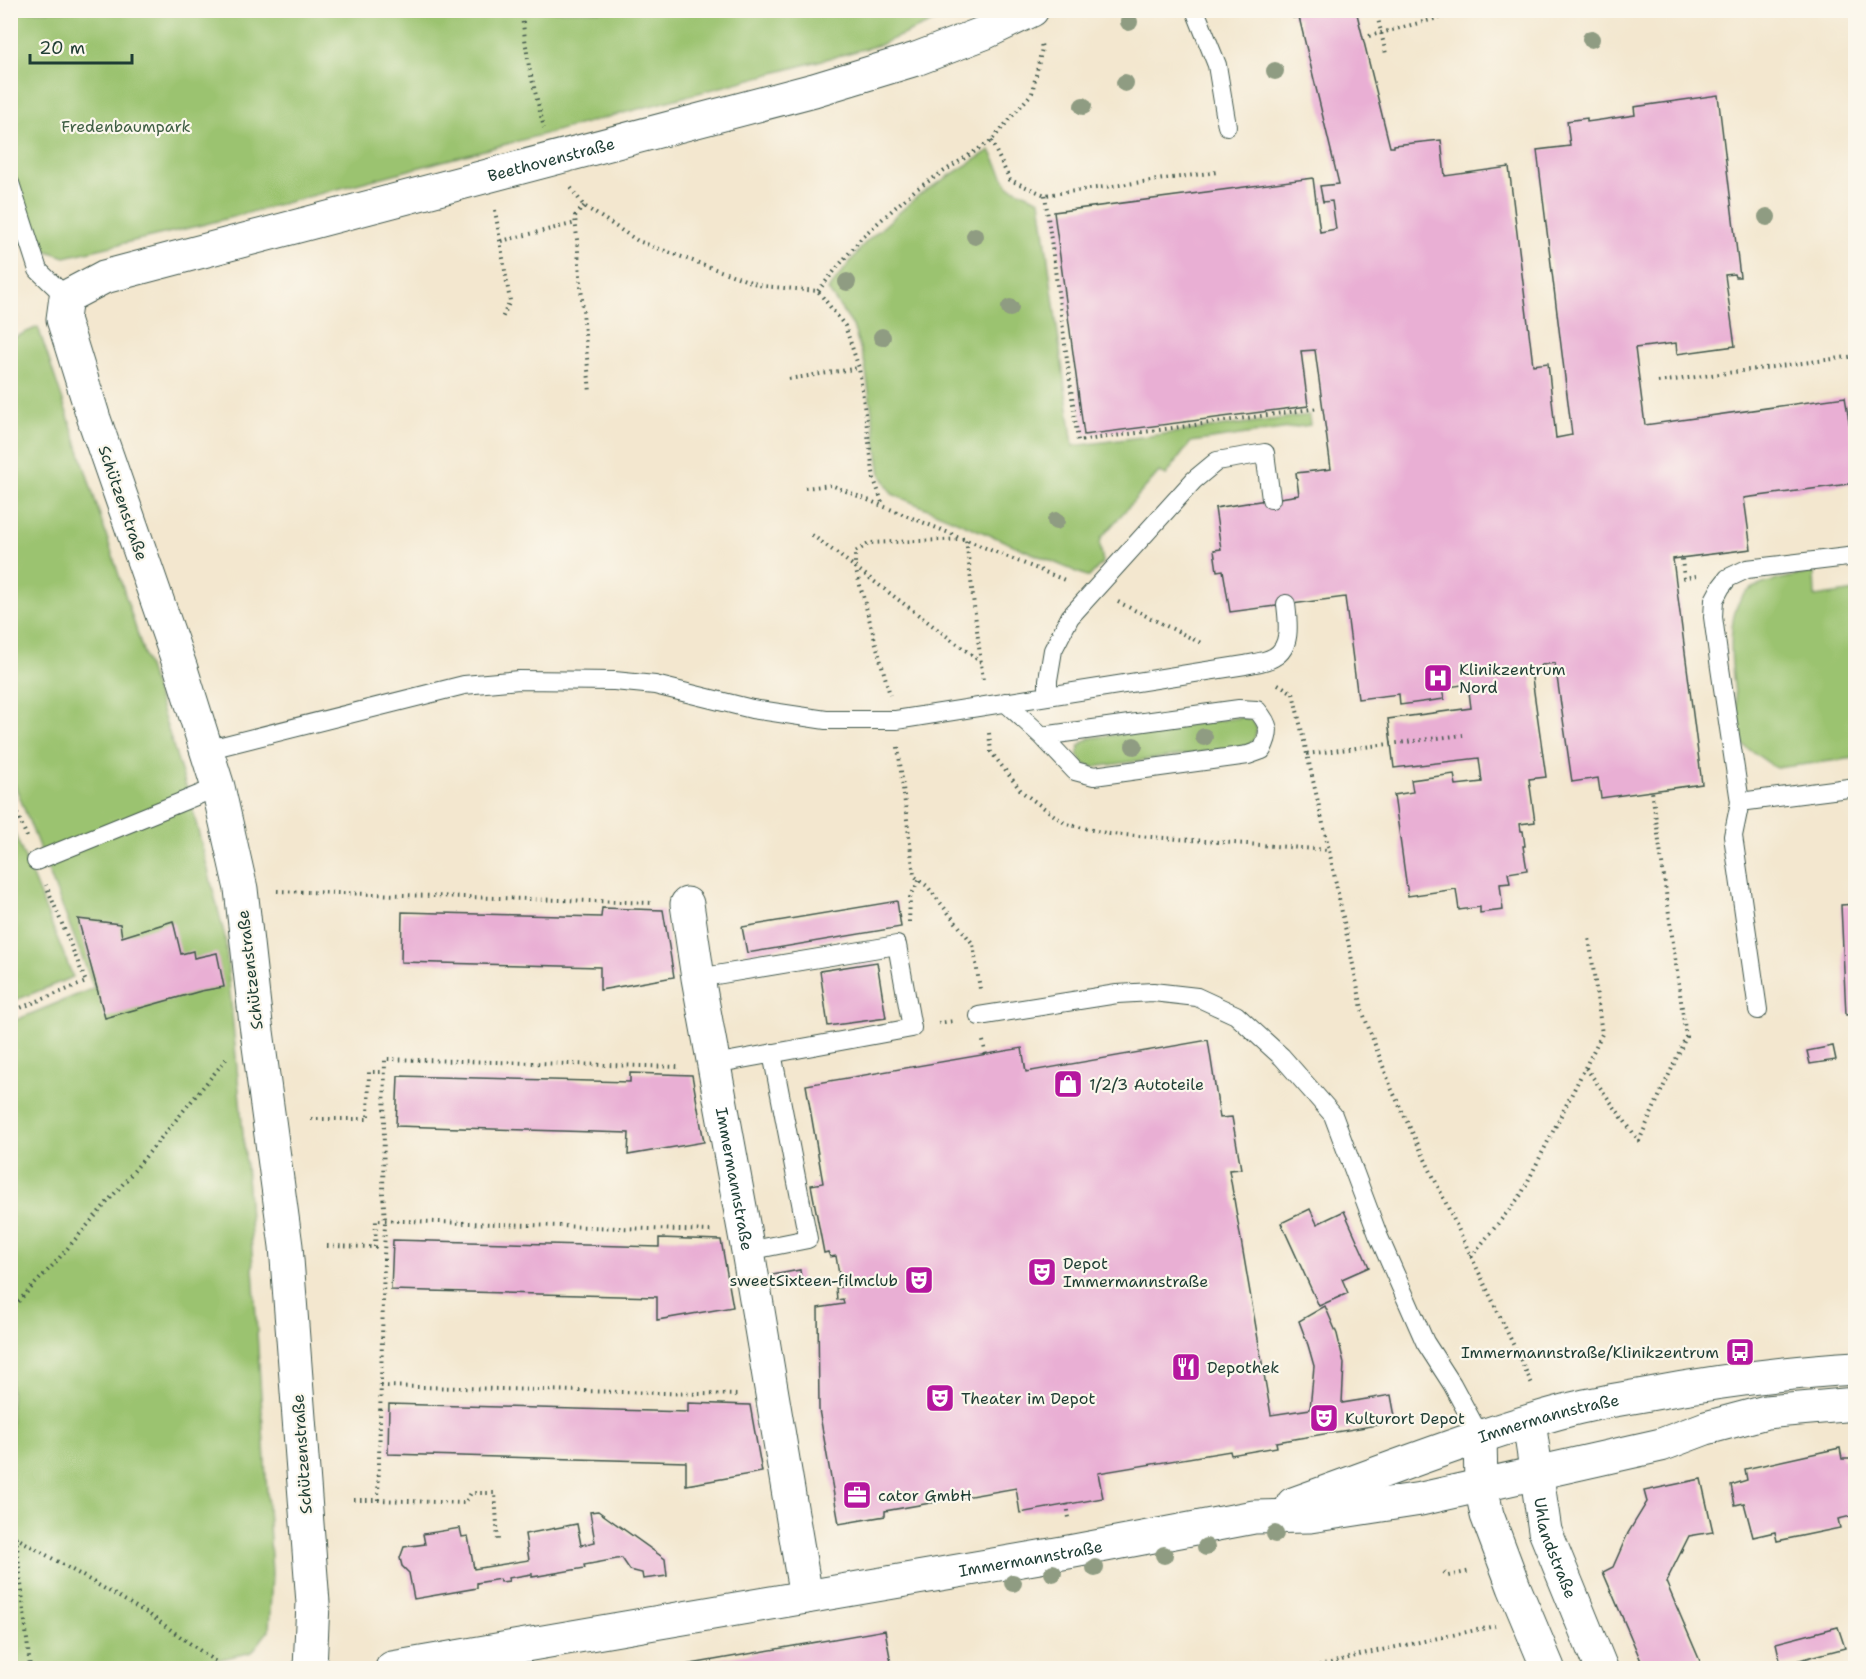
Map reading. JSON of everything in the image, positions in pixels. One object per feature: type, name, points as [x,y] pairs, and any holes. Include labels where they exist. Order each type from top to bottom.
[{"type":"street","name":"Beethovenstraße","points":[[66,297],[104,277],[825,87],[916,59],[984,33],[1036,25]]},
{"type":"street","name":"Schützenstraße","points":[[66,297],[63,319],[94,419],[181,669],[218,787],[241,889],[256,1024],[286,1246],[313,1604],[310,1668]]},
{"type":"street","name":"Immermannstraße","points":[[687,903],[698,978],[746,1242],[806,1597]]},
{"type":"street","name":"Immermannstraße","points":[[392,1668],[1062,1553],[1254,1517],[1480,1436],[1592,1404],[1703,1384],[1799,1371],[1856,1368]]},
{"type":"street","name":"Immermannstraße","points":[[1254,1517],[1310,1516],[1421,1499],[1661,1445],[1706,1428],[1766,1412],[1856,1404]]},
{"type":"street","name":"Uhlandstraße","points":[[1539,1419],[1537,1474],[1545,1531],[1601,1668]]},
{"type":"street","points":[[1480,1436],[1481,1486],[1488,1515],[1506,1566],[1548,1668]]},
{"type":"lane","points":[[1195,10],[1217,65],[1227,126]]},
{"type":"lane","points":[[10,183],[38,270],[66,297]]},
{"type":"lane","points":[[1048,696],[1053,650],[1070,617],[1194,480],[1217,461],[1265,453],[1271,499]]},
{"type":"lane","points":[[1758,1010],[1733,836],[1740,802],[1718,658],[1713,617],[1714,600],[1728,578],[1747,569],[1856,556]]},
{"type":"lane","points":[[206,750],[464,685],[519,680],[571,680],[655,685],[752,709],[826,720],[896,720],[1245,665],[1274,657],[1286,644],[1288,625],[1286,604]]},
{"type":"lane","points":[[1005,702],[1076,771],[1094,776],[1248,755],[1262,750],[1269,737],[1266,720],[1257,710],[1239,709],[1042,736]]},
{"type":"lane","points":[[36,861],[218,787]]},
{"type":"lane","points":[[1740,802],[1856,787]]},
{"type":"lane","points":[[698,978],[897,945],[912,1028],[714,1064]]},
{"type":"lane","points":[[979,1016],[1117,994],[1153,992],[1197,997],[1236,1015],[1282,1057],[1333,1115],[1378,1235],[1425,1342],[1452,1384],[1480,1436]]},
{"type":"lane","points":[[746,1242],[808,1239],[772,1053]]},
{"type":"path","points":[[521,10],[529,67],[546,134]]},
{"type":"path","points":[[1376,10],[1386,54]]},
{"type":"path","points":[[1370,36],[1466,11]]},
{"type":"path","points":[[818,291],[862,236],[915,190],[991,141],[1032,93],[1042,48],[1036,25]]},
{"type":"path","points":[[991,141],[1010,180],[1045,195],[1217,172]]},
{"type":"path","points":[[566,180],[584,206],[638,241],[762,286],[818,291],[845,326],[859,368],[874,480],[884,506]]},
{"type":"path","points":[[1045,195],[1078,441],[1319,408]]},
{"type":"path","points":[[494,206],[510,300],[502,318]]},
{"type":"path","points":[[584,206],[575,216],[590,393]]},
{"type":"path","points":[[501,241],[576,223]]},
{"type":"path","points":[[1658,382],[1856,356]]},
{"type":"path","points":[[789,379],[859,368]]},
{"type":"path","points":[[805,488],[831,485],[1110,598],[1245,665],[1293,693],[1363,1013],[1392,1090],[1471,1257],[1539,1419]]},
{"type":"path","points":[[812,535],[855,567],[896,720],[914,876],[927,886],[974,944],[981,994]]},
{"type":"path","points":[[1682,559],[1684,578],[1701,576]]},
{"type":"path","points":[[1307,754],[1463,735]]},
{"type":"path","points":[[1586,1068],[1639,1141],[1686,1037],[1652,791]]},
{"type":"path","points":[[10,797],[86,982],[10,1012]]},
{"type":"path","points":[[897,945],[909,926],[910,898],[919,880]]},
{"type":"path","points":[[277,891],[687,903]]},
{"type":"path","points":[[1471,1257],[1521,1195],[1602,1034],[1589,937]]},
{"type":"path","points":[[912,1028],[979,1016]]},
{"type":"path","points":[[10,1310],[54,1264],[208,1078],[256,1024]]},
{"type":"path","points":[[378,1500],[385,1220],[383,1194],[385,1059],[692,1068],[714,1064]]},
{"type":"path","points":[[310,1119],[368,1119],[369,1072],[384,1072]]},
{"type":"path","points":[[327,1246],[375,1247],[376,1220],[746,1242]]},
{"type":"path","points":[[381,1386],[772,1396]]},
{"type":"path","points":[[354,1500],[465,1503],[471,1493],[495,1493],[498,1541]]},
{"type":"path","points":[[10,1534],[150,1615],[216,1662]]},
{"type":"path","points":[[16,1537],[30,1668]]},
{"type":"path","points":[[1444,1572],[1448,1575],[1477,1570]]},
{"type":"path","points":[[1313,1668],[1363,1654],[1496,1626]]},
{"type":"green space","name":"Fredenbaumpark","points":[[11,11],[958,11],[879,45],[206,224],[65,257],[15,240],[11,242]]},
{"type":"green space","points":[[990,150],[1008,186],[1040,200],[1073,446],[1309,415],[1310,425],[1191,442],[1166,475],[1159,472],[1101,538],[1103,562],[1089,577],[892,494],[881,475],[865,364],[853,326],[828,290],[865,243],[919,195]]},
{"type":"green space","points":[[38,327],[190,799],[225,937],[248,1188],[272,1573],[269,1630],[252,1652],[181,1668],[11,1668],[11,1022],[94,988],[11,775],[11,339]]},
{"type":"green space","points":[[1814,572],[1815,597],[1855,591],[1855,758],[1776,768],[1743,745],[1732,664],[1733,621],[1738,604],[1753,588],[1779,579]]},
{"type":"green space","points":[[1243,717],[1253,721],[1257,729],[1254,740],[1248,746],[1094,767],[1084,764],[1078,755],[1079,745],[1090,738]]},
{"type":"green space","points":[[10,822],[73,977],[11,1002],[10,1002]]},
{"type":"building","points":[[1291,10],[1356,10],[1390,147],[1441,140],[1445,176],[1509,167],[1533,365],[1548,363],[1556,438],[1572,435],[1537,150],[1570,146],[1567,121],[1587,118],[1587,122],[1635,115],[1634,107],[1718,95],[1740,277],[1735,277],[1734,274],[1725,275],[1735,346],[1677,354],[1676,343],[1635,348],[1645,425],[1845,397],[1856,463],[1856,483],[1744,498],[1751,549],[1673,559],[1702,784],[1601,798],[1598,778],[1572,782],[1555,663],[1542,665],[1532,678],[1546,777],[1529,779],[1535,822],[1520,824],[1521,831],[1523,831],[1527,870],[1508,873],[1510,883],[1500,884],[1503,910],[1480,913],[1480,907],[1459,910],[1456,889],[1408,896],[1394,795],[1413,792],[1411,780],[1454,774],[1456,785],[1482,782],[1479,758],[1394,768],[1388,719],[1471,708],[1468,684],[1442,688],[1444,699],[1400,705],[1399,694],[1358,699],[1345,597],[1230,612],[1223,570],[1217,571],[1214,550],[1221,549],[1215,508],[1299,495],[1296,473],[1331,469],[1315,350],[1301,351],[1308,406],[1084,435],[1054,212],[1313,178],[1320,232],[1336,229],[1332,201],[1323,202],[1320,186],[1339,184],[1299,17],[1293,18]]},
{"type":"building","points":[[897,901],[901,927],[747,953],[742,927]]},
{"type":"building","points":[[1856,904],[1856,1014],[1846,1015],[1841,905]]},
{"type":"building","points":[[602,908],[663,910],[674,977],[600,990],[600,967],[401,962],[402,912],[601,917]]},
{"type":"building","points":[[78,919],[120,924],[122,937],[173,921],[181,954],[193,951],[194,958],[217,953],[224,987],[201,991],[105,1018]]},
{"type":"building","points":[[877,962],[886,1018],[828,1026],[820,971]]},
{"type":"building","name":"Depot Immermannstraße","points":[[1208,1040],[1220,1118],[1232,1117],[1241,1169],[1229,1170],[1271,1415],[1310,1409],[1314,1366],[1299,1321],[1325,1306],[1337,1334],[1344,1363],[1342,1403],[1391,1395],[1396,1422],[1276,1442],[1277,1447],[1231,1455],[1230,1451],[1098,1473],[1103,1498],[1020,1513],[1016,1488],[885,1511],[885,1516],[839,1524],[819,1410],[818,1308],[844,1304],[843,1299],[837,1300],[836,1288],[841,1287],[836,1256],[830,1257],[828,1252],[824,1253],[811,1185],[823,1183],[806,1085],[1022,1048],[1026,1072]]},
{"type":"building","points":[[1833,1046],[1836,1060],[1810,1064],[1807,1051]]},
{"type":"building","points":[[630,1073],[692,1075],[704,1142],[628,1155],[629,1133],[396,1126],[398,1076],[630,1082]]},
{"type":"building","points":[[1310,1209],[1317,1224],[1344,1211],[1369,1267],[1342,1279],[1348,1293],[1319,1306],[1281,1223]]},
{"type":"building","points":[[659,1238],[721,1240],[733,1307],[657,1320],[657,1297],[391,1290],[393,1240],[659,1247]]},
{"type":"building","points":[[800,1270],[802,1285],[775,1289],[772,1275]]},
{"type":"building","points":[[688,1403],[750,1405],[762,1472],[686,1485],[686,1462],[388,1454],[389,1404],[688,1412]]},
{"type":"building","points":[[1840,1448],[1842,1459],[1856,1459],[1856,1515],[1838,1519],[1840,1528],[1777,1541],[1775,1532],[1753,1537],[1744,1503],[1735,1505],[1731,1485],[1747,1480],[1745,1469]]},
{"type":"building","points":[[1701,1479],[1713,1532],[1689,1536],[1666,1582],[1703,1668],[1644,1668],[1603,1572],[1613,1567],[1628,1533],[1647,1502],[1644,1491]]},
{"type":"building","points":[[598,1511],[665,1559],[667,1576],[643,1579],[642,1573],[630,1570],[622,1558],[584,1565],[585,1568],[532,1577],[532,1574],[508,1578],[509,1581],[501,1582],[500,1579],[477,1583],[477,1588],[414,1599],[409,1573],[402,1566],[400,1558],[404,1547],[425,1544],[423,1534],[460,1528],[462,1537],[468,1536],[474,1569],[529,1560],[525,1534],[577,1524],[581,1545],[595,1542],[590,1512]]},
{"type":"building","points":[[1838,1627],[1845,1648],[1781,1665],[1776,1643]]},
{"type":"building","points":[[885,1630],[892,1668],[674,1667]]},
{"type":"place","name":"Klinikzentrum Nord","points":[[1438,678]]},
{"type":"place","name":"1/2/3 Autoteile","points":[[1068,1084]]},
{"type":"place","name":"Depot Immermannstraße","points":[[1042,1272]]},
{"type":"place","name":"sweetSixteen-filmclub","points":[[919,1280]]},
{"type":"place","name":"Immermannstraße/Klinikzentrum","points":[[1740,1352]]},
{"type":"place","name":"Depothek","points":[[1186,1367]]},
{"type":"place","name":"Theater im Depot","points":[[940,1398]]},
{"type":"place","name":"Kulturort Depot","points":[[1324,1418]]},
{"type":"place","name":"cator GmbH","points":[[857,1495]]}]
